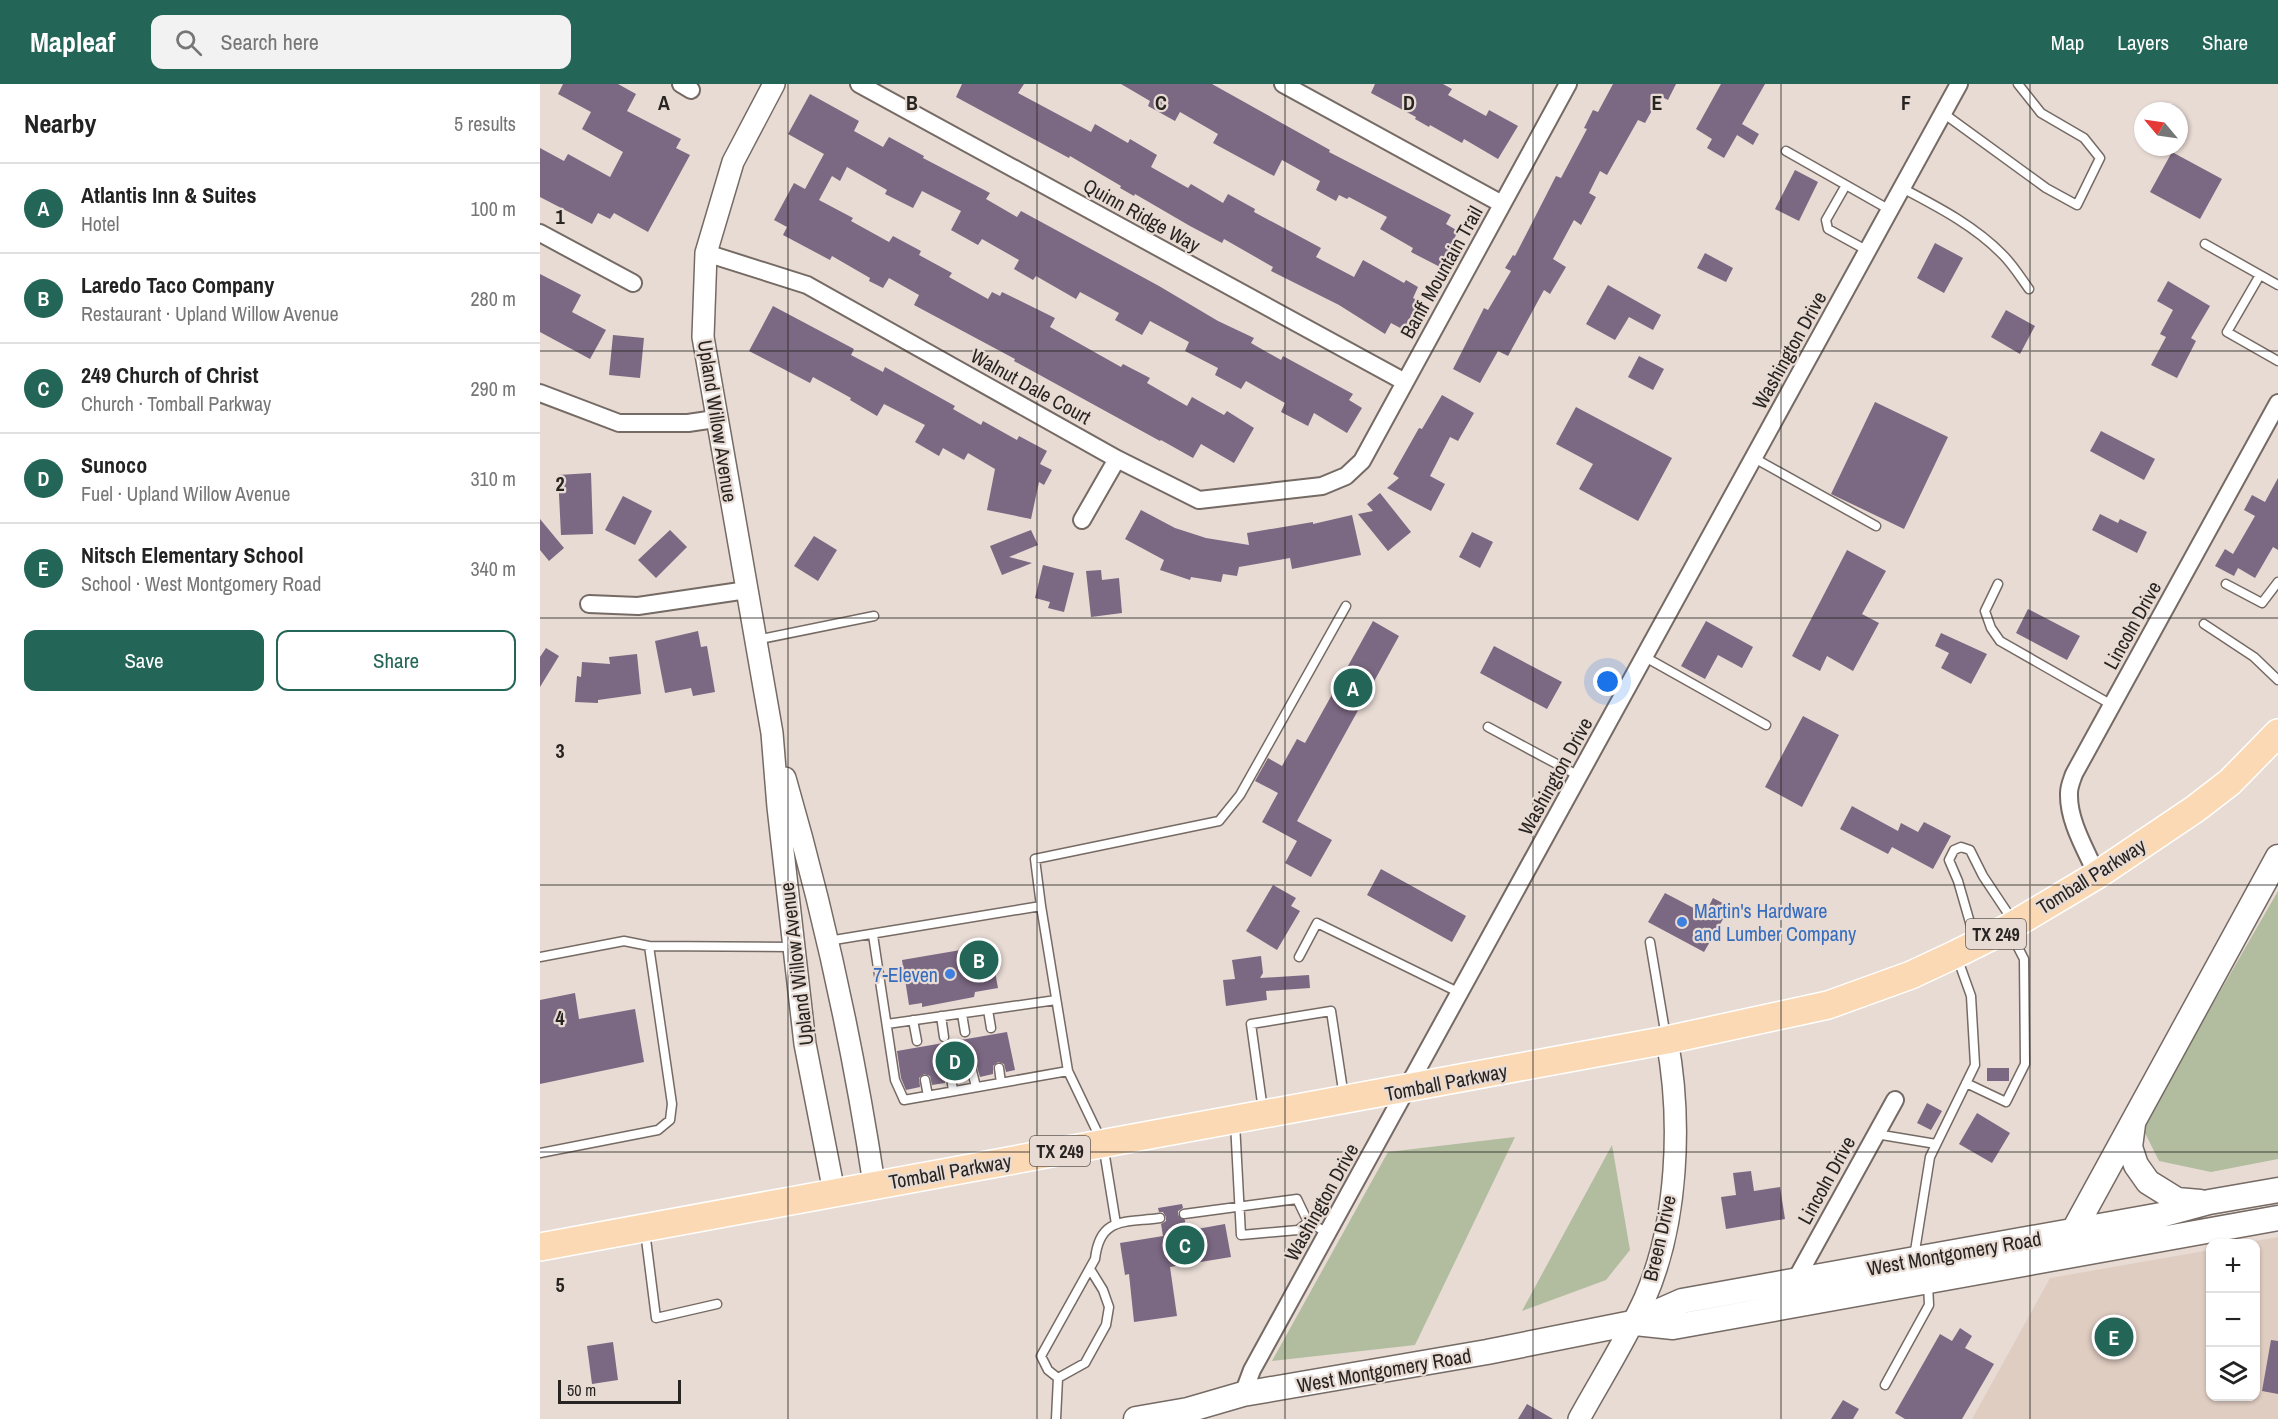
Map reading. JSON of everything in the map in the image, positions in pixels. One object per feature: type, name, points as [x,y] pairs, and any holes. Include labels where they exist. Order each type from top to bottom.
[{"type":"main road","name":"Tomball Parkway","points":[[540,1246],[1407,1089],[1667,1040],[1828,1005],[1911,975],[1966,949],[2012,926],[2097,875],[2195,809],[2230,782],[2278,733]]},
{"type":"main road","points":[[2059,1257],[2278,857]]},
{"type":"main road","points":[[2133,1119],[2130,1147],[2136,1165],[2148,1182],[2177,1200],[2209,1202]]},
{"type":"main road","name":"West Montgomery Road","points":[[1136,1419],[1185,1414],[1243,1394],[1487,1352],[1632,1323],[1682,1301],[2161,1215],[2209,1202],[2278,1190]]},
{"type":"main road","name":"West Montgomery Road","points":[[1632,1323],[1673,1327],[2278,1218]]},
{"type":"street","name":"Upland Willow Avenue","points":[[774,84],[733,162],[706,253],[703,337],[772,733],[805,1044],[834,1192]]},
{"type":"street","name":"Quinn Ridge Way","points":[[859,84],[1405,382]]},
{"type":"street","points":[[1283,84],[1502,204]]},
{"type":"street","name":"Banff Mountain Trail","points":[[1346,476],[1362,461],[1568,84]]},
{"type":"street","name":"Washington Drive","points":[[1243,1394],[1252,1370],[1959,84]]},
{"type":"street","points":[[540,232],[633,283]]},
{"type":"street","name":"Walnut Dale Court","points":[[706,253],[807,285],[1117,459],[1199,500],[1322,486],[1346,476]]},
{"type":"street","points":[[542,398],[619,423],[688,423],[716,419]]},
{"type":"street","name":"Lincoln Drive","points":[[2097,875],[2074,822],[2069,791],[2074,774],[2278,403]]},
{"type":"street","points":[[1082,520],[1117,459]]},
{"type":"street","points":[[589,604],[638,606],[747,590]]},
{"type":"street","name":"Upland Willow Avenue","points":[[772,733],[806,849],[841,994],[874,1184]]},
{"type":"street","points":[[793,947],[828,941]]},
{"type":"street","name":"Breen Drive","points":[[1579,1419],[1645,1297],[1660,1253],[1671,1186],[1675,1116],[1667,1040]]},
{"type":"street","name":"Lincoln Drive","points":[[1795,1281],[1895,1100]]},
{"type":"lane","points":[[1943,113],[2046,188],[2077,205],[2100,158],[2084,138],[2040,113],[2018,84]]},
{"type":"lane","points":[[1786,151],[1890,210]]},
{"type":"lane","points":[[1846,185],[1826,220],[1828,229],[1868,251]]},
{"type":"lane","points":[[1902,188],[1976,231],[2004,256],[2030,289]]},
{"type":"lane","points":[[2205,244],[2278,285]]},
{"type":"lane","points":[[2260,275],[2228,332],[2278,361]]},
{"type":"lane","points":[[1754,458],[1876,526]]},
{"type":"lane","points":[[2226,584],[2262,603],[2278,582]]},
{"type":"lane","points":[[1998,584],[1985,611],[1991,628],[2000,641],[2112,705]]},
{"type":"lane","points":[[1116,1224],[1103,1144],[1068,1071],[1035,859],[1219,821],[1240,795],[1346,606]]},
{"type":"lane","points":[[755,640],[874,616]]},
{"type":"lane","points":[[2204,624],[2254,657],[2278,680]]},
{"type":"lane","points":[[1645,657],[1766,725]]},
{"type":"lane","points":[[1488,727],[1579,776]]},
{"type":"lane","points":[[1914,1261],[1930,1157],[1936,1144],[1966,1083],[1975,1065],[1971,996],[1958,881],[1948,860],[1954,850],[1961,847],[1971,850],[2012,926],[2024,959],[2025,1064],[2006,1102],[1966,1083]]},
{"type":"lane","points":[[828,941],[1041,906]]},
{"type":"lane","points":[[1299,957],[1317,923],[1460,993]]},
{"type":"lane","points":[[873,935],[895,1080],[904,1100],[1068,1071]]},
{"type":"lane","points":[[540,957],[624,941],[649,946],[793,947]]},
{"type":"lane","points":[[1650,942],[1667,1040]]},
{"type":"lane","points":[[540,1153],[658,1130],[670,1120],[671,1097],[649,946]]},
{"type":"lane","points":[[887,1024],[1056,1000]]},
{"type":"lane","points":[[988,1010],[991,1028]]},
{"type":"lane","points":[[1264,1115],[1251,1024],[1330,1011],[1345,1100]]},
{"type":"lane","points":[[962,1014],[965,1032]]},
{"type":"lane","points":[[941,1016],[944,1037]]},
{"type":"lane","points":[[913,1020],[917,1041]]},
{"type":"lane","points":[[999,1068],[1001,1083]]},
{"type":"lane","points":[[972,1071],[976,1087]]},
{"type":"lane","points":[[951,1076],[953,1091]]},
{"type":"lane","points":[[925,1080],[928,1096]]},
{"type":"lane","points":[[1235,1120],[1241,1235],[1298,1230],[1308,1222]]},
{"type":"lane","points":[[1876,1134],[1936,1144]]},
{"type":"lane","points":[[1184,1214],[1297,1199],[1308,1222],[1328,1233]]},
{"type":"lane","points":[[1058,1378],[1047,1370],[1041,1356],[1090,1269],[1095,1258],[1097,1241],[1106,1229],[1116,1224],[1160,1218]]},
{"type":"lane","points":[[645,1228],[656,1318],[717,1304]]},
{"type":"lane","points":[[1058,1378],[1085,1363],[1106,1325],[1109,1307],[1103,1290],[1090,1269]]},
{"type":"lane","points":[[1885,1385],[1929,1305],[1928,1281]]},
{"type":"lane","points":[[1056,1419],[1058,1378]]},
{"type":"shaded area","points":[[2278,1237],[2278,1419],[1972,1419],[2050,1278],[2206,1251],[2206,1401],[2260,1401],[2260,1240]]},
{"type":"green space","points":[[2278,891],[2278,1159],[2211,1172],[2159,1161],[2142,1127]]},
{"type":"green space","points":[[1515,1137],[1415,1345],[1272,1361],[1388,1152]]},
{"type":"green space","points":[[1612,1145],[1630,1250],[1606,1280],[1522,1311]]},
{"type":"building","points":[[563,84],[618,84],[636,94],[627,111],[681,139],[676,148],[690,155],[648,232],[614,213],[610,219],[598,213],[592,224],[540,197],[540,148],[564,161],[568,154],[610,177],[623,152],[582,129],[591,112],[558,94]]},
{"type":"building","points":[[962,84],[1024,84],[1018,93],[1091,132],[1095,124],[1128,143],[1130,139],[1157,155],[1151,167],[1188,188],[1191,184],[1223,203],[1228,194],[1255,209],[1254,212],[1321,248],[1316,257],[1354,277],[1363,260],[1404,283],[1406,280],[1418,287],[1413,298],[1419,301],[1404,330],[1391,323],[1385,334],[1339,305],[1271,271],[1273,267],[1224,239],[1222,243],[1135,194],[1134,196],[1120,188],[1121,186],[1070,156],[1069,158],[956,97]]},
{"type":"building","points":[[1121,84],[1212,84],[1330,150],[1329,152],[1451,215],[1446,224],[1458,231],[1440,267],[1411,252],[1413,248],[1380,229],[1387,217],[1349,197],[1347,199],[1339,195],[1336,201],[1316,190],[1320,181],[1282,160],[1274,176],[1213,143],[1218,134],[1180,112],[1175,121],[1148,106],[1150,101]]},
{"type":"building","points":[[1375,84],[1443,84],[1452,89],[1448,95],[1486,116],[1489,110],[1518,126],[1498,159],[1464,139],[1462,143],[1430,125],[1429,127],[1415,119],[1416,117],[1371,93]]},
{"type":"building","points":[[1613,84],[1676,84],[1668,100],[1660,96],[1645,123],[1638,120],[1607,175],[1600,171],[1589,193],[1596,197],[1581,225],[1574,220],[1553,259],[1566,267],[1550,294],[1544,290],[1508,356],[1498,351],[1480,383],[1453,369],[1484,308],[1488,310],[1511,271],[1505,268],[1513,255],[1515,256],[1556,176],[1561,178],[1587,129],[1584,128],[1593,110],[1598,112]]},
{"type":"building","points":[[1721,84],[1765,84],[1742,124],[1759,134],[1753,145],[1737,135],[1724,158],[1707,148],[1712,139],[1696,129]]},
{"type":"building","points":[[810,94],[859,121],[854,131],[883,147],[889,137],[924,156],[923,158],[990,193],[986,199],[1017,217],[1021,211],[1218,321],[1254,338],[1251,343],[1281,360],[1283,356],[1353,394],[1349,400],[1362,408],[1347,433],[1314,413],[1308,426],[1281,412],[1285,403],[1246,381],[1241,389],[1215,375],[1218,368],[1185,351],[1189,342],[1150,321],[1142,335],[1115,320],[1119,313],[1080,292],[1076,299],[1036,276],[1033,280],[1014,269],[1019,260],[982,239],[978,245],[951,230],[961,211],[922,191],[913,208],[885,194],[887,190],[847,167],[840,181],[832,176],[819,200],[853,218],[851,221],[889,242],[893,236],[921,251],[919,255],[952,273],[949,277],[988,299],[992,292],[1000,296],[1002,292],[1055,318],[1050,327],[1121,367],[1123,364],[1150,378],[1147,383],[1187,406],[1192,397],[1224,415],[1227,411],[1254,428],[1234,463],[1201,444],[1193,458],[914,305],[919,295],[889,278],[883,288],[832,256],[830,260],[783,235],[787,227],[774,220],[794,183],[805,189],[824,154],[788,134]]},
{"type":"building","points":[[2170,156],[2179,156],[2222,179],[2200,219],[2150,192]]},
{"type":"building","points":[[1795,170],[1818,182],[1799,221],[1775,209]]},
{"type":"building","points":[[1935,243],[1963,258],[1944,293],[1917,278]]},
{"type":"building","points":[[1705,253],[1733,268],[1726,282],[1697,268]]},
{"type":"building","points":[[540,274],[581,295],[572,312],[606,330],[590,359],[540,332]]},
{"type":"building","points":[[2168,281],[2210,306],[2191,338],[2196,341],[2177,378],[2151,365],[2166,337],[2160,334],[2173,310],[2157,301]]},
{"type":"building","points":[[1608,285],[1661,315],[1653,330],[1629,317],[1615,340],[1586,324]]},
{"type":"building","points":[[773,306],[854,349],[851,355],[883,372],[885,367],[955,406],[953,409],[981,425],[983,421],[1017,440],[1019,436],[1047,451],[1040,464],[1052,470],[1044,485],[1039,482],[1031,519],[987,510],[995,469],[968,453],[964,460],[943,448],[939,456],[915,442],[925,425],[884,404],[877,416],[850,400],[851,398],[813,377],[810,383],[749,351]]},
{"type":"building","points":[[2006,310],[2035,326],[2020,354],[1991,337]]},
{"type":"building","points":[[613,335],[644,338],[640,378],[609,375]]},
{"type":"building","points":[[1639,356],[1664,369],[1653,390],[1628,377]]},
{"type":"building","points":[[1442,395],[1474,413],[1458,441],[1450,437],[1430,476],[1445,484],[1431,511],[1387,488],[1399,478],[1393,474],[1419,428],[1422,429]]},
{"type":"building","points":[[1875,402],[1948,437],[1904,529],[1831,494]]},
{"type":"building","points":[[1576,407],[1672,458],[1638,521],[1579,489],[1593,464],[1556,444]]},
{"type":"building","points":[[2101,431],[2155,459],[2144,480],[2090,451]]},
{"type":"building","points":[[591,473],[593,534],[561,535],[558,475]]},
{"type":"building","points":[[2278,478],[2278,550],[2273,547],[2255,578],[2238,568],[2234,576],[2215,566],[2225,549],[2233,554],[2255,516],[2244,510],[2252,495],[2265,502]]},
{"type":"building","points":[[1380,493],[1411,532],[1388,551],[1358,514],[1373,511],[1367,504]]},
{"type":"building","points":[[623,496],[652,511],[635,545],[605,530]]},
{"type":"building","points":[[1141,510],[1175,528],[1206,538],[1249,545],[1247,533],[1313,522],[1313,524],[1352,515],[1361,555],[1292,569],[1290,558],[1239,567],[1237,576],[1223,574],[1221,582],[1191,577],[1190,580],[1160,570],[1164,560],[1125,539]]},
{"type":"building","points":[[2100,514],[2118,523],[2120,519],[2147,532],[2137,553],[2092,530]]},
{"type":"building","points":[[540,519],[564,548],[549,561],[540,550]]},
{"type":"building","points":[[670,530],[687,547],[656,578],[638,560]]},
{"type":"building","points":[[1031,530],[1038,545],[1009,557],[1032,563],[1002,575],[990,546]]},
{"type":"building","points":[[1472,532],[1493,542],[1480,568],[1459,557]]},
{"type":"building","points":[[814,536],[837,550],[818,581],[794,566]]},
{"type":"building","points":[[1847,550],[1886,571],[1862,614],[1879,623],[1853,671],[1827,656],[1820,671],[1792,656]]},
{"type":"building","points":[[1043,565],[1074,573],[1064,612],[1048,608],[1050,602],[1035,598]]},
{"type":"building","points":[[1101,570],[1102,580],[1119,578],[1122,613],[1091,617],[1086,571]]},
{"type":"building","points":[[2028,609],[2080,636],[2067,660],[2016,633]]},
{"type":"building","points":[[1373,621],[1399,636],[1297,821],[1332,840],[1311,877],[1285,863],[1297,841],[1262,822],[1278,793],[1255,781],[1268,758],[1282,766],[1297,739],[1305,743]]},
{"type":"building","points":[[1706,621],[1753,647],[1742,668],[1718,655],[1705,679],[1681,666]]},
{"type":"building","points":[[698,631],[701,647],[707,646],[715,692],[693,696],[691,688],[665,693],[655,641]]},
{"type":"building","points":[[1941,633],[1987,654],[1971,684],[1941,668],[1949,653],[1935,646]]},
{"type":"building","points":[[1494,646],[1562,682],[1547,709],[1480,673]]},
{"type":"building","points":[[546,648],[559,656],[540,687],[540,657]]},
{"type":"building","points":[[637,654],[641,694],[598,700],[598,703],[575,702],[577,676],[581,677],[582,662],[610,664],[609,657]]},
{"type":"building","points":[[1803,716],[1839,735],[1802,807],[1765,787]]},
{"type":"building","points":[[1852,806],[1898,831],[1901,823],[1918,832],[1924,822],[1951,836],[1933,869],[1892,847],[1888,854],[1840,829]]},
{"type":"building","points":[[1381,869],[1466,916],[1452,942],[1367,895]]},
{"type":"building","points":[[1273,885],[1296,898],[1291,906],[1300,911],[1277,950],[1246,931]]},
{"type":"building","points":[[1665,893],[1705,914],[1713,898],[1730,907],[1704,952],[1648,922]]},
{"type":"building","name":"7-Eleven","points":[[990,945],[998,988],[975,992],[974,997],[922,1007],[922,1003],[909,1005],[902,960]]},
{"type":"building","points":[[1261,956],[1263,973],[1260,978],[1309,975],[1310,988],[1266,991],[1267,1000],[1226,1006],[1223,980],[1235,979],[1232,960]]},
{"type":"building","points":[[575,993],[579,1019],[635,1009],[644,1062],[540,1084],[540,1000]]},
{"type":"building","points":[[1007,1032],[1015,1070],[1006,1072],[1004,1064],[998,1062],[993,1066],[993,1074],[980,1077],[977,1067],[971,1065],[966,1070],[967,1079],[958,1080],[956,1072],[950,1070],[945,1074],[945,1083],[932,1085],[930,1076],[924,1074],[919,1078],[920,1087],[906,1090],[901,1078],[897,1051]]},
{"type":"building","points":[[1987,1068],[2009,1068],[2009,1081],[1987,1081]]},
{"type":"building","points":[[1927,1103],[1942,1111],[1931,1130],[1917,1123]]},
{"type":"building","points":[[1977,1113],[2010,1133],[1992,1163],[1959,1144]]},
{"type":"building","points":[[1751,1171],[1754,1191],[1780,1187],[1785,1219],[1726,1229],[1721,1197],[1736,1195],[1733,1173]]},
{"type":"building","points":[[1182,1204],[1183,1208],[1178,1211],[1178,1215],[1185,1220],[1186,1231],[1225,1224],[1231,1257],[1170,1267],[1177,1316],[1134,1322],[1129,1274],[1125,1275],[1120,1243],[1163,1236],[1161,1224],[1166,1221],[1166,1217],[1163,1212],[1159,1212],[1158,1208]]},
{"type":"building","points":[[1960,1328],[1972,1336],[1965,1348],[1994,1364],[1962,1419],[1905,1419],[1895,1413],[1940,1334],[1952,1341]]},
{"type":"building","points":[[2271,1340],[2278,1341],[2278,1394],[2262,1391]]},
{"type":"building","points":[[613,1342],[618,1380],[592,1384],[587,1346]]},
{"type":"building","points":[[1843,1400],[1859,1409],[1853,1419],[1831,1419]]},
{"type":"building","points":[[1527,1404],[1553,1419],[1518,1419]]},
{"type":"place","name":"Atlantis Inn & Suites","points":[[1353,688]]},
{"type":"place","name":"Martin's Hardware and Lumber Company","points":[[1682,922]]},
{"type":"place","name":"Laredo Taco Company","points":[[979,960]]},
{"type":"place","name":"7-Eleven","points":[[950,974]]},
{"type":"place","name":"Sunoco","points":[[955,1061]]},
{"type":"place","name":"249 Church of Christ","points":[[1185,1245]]},
{"type":"place","name":"Nitsch Elementary School","points":[[2114,1337]]}]
